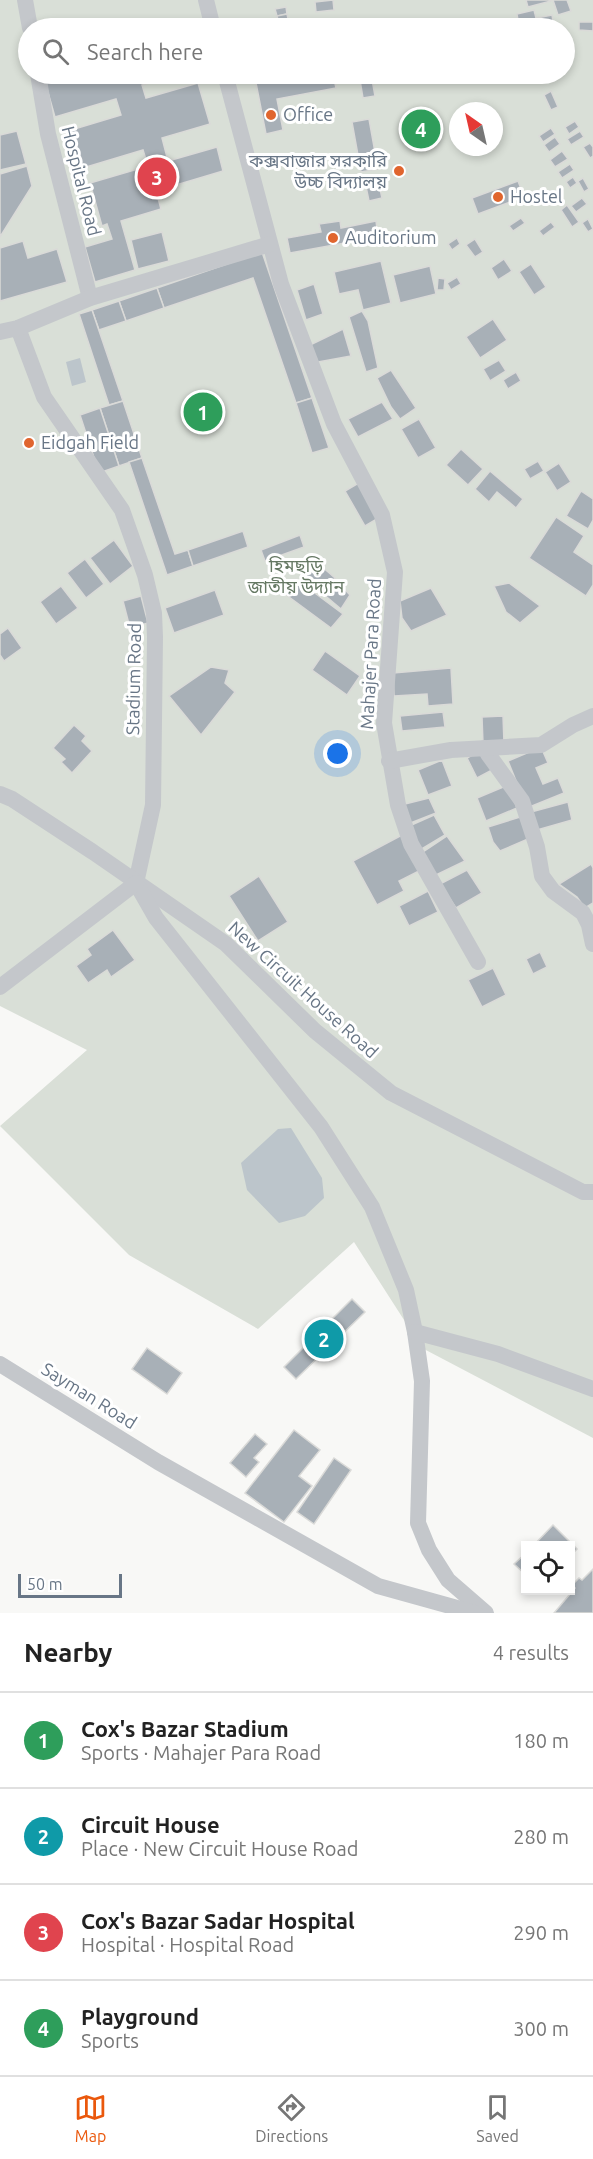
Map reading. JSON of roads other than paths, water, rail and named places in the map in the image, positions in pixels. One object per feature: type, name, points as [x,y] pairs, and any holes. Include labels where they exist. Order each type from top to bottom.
[{"type":"street","points":[[25,0],[28,18]]},
{"type":"street","points":[[206,0],[210,18]]},
{"type":"street","name":"Hospital Road","points":[[40,84],[48,134],[90,298]]},
{"type":"street","name":"Mahajer Para Road","points":[[228,84],[281,284],[334,424],[382,515],[395,572],[384,723],[398,805],[411,844],[478,962]]},
{"type":"street","points":[[0,332],[18,328],[90,298],[270,244]]},
{"type":"street","name":"Stadium Road","points":[[18,328],[44,397],[122,510],[145,575],[154,613],[153,805],[136,883]]},
{"type":"street","points":[[389,761],[451,750],[541,745],[573,725],[593,716]]},
{"type":"street","points":[[485,748],[522,801],[537,847],[542,876],[553,891],[583,913],[589,925],[593,944]]},
{"type":"street","name":"New Circuit House Road","points":[[0,794],[12,799],[84,846],[226,944],[315,1031],[392,1093],[583,1192],[593,1192]]},
{"type":"street","points":[[0,987],[136,883],[156,918],[321,1127],[372,1207],[406,1290],[423,1382],[418,1523],[429,1550],[448,1580],[486,1613]]},
{"type":"street","points":[[415,1332],[498,1354],[593,1389]]},
{"type":"street","name":"Sayman Road","points":[[0,1364],[158,1462],[378,1586],[475,1613]]},
{"type":"place","name":"Office","points":[[271,115]]},
{"type":"place","name":"Playground","points":[[421,129]]},
{"type":"place","name":"কক্সবাজার সরকারি উচ্চ বিদ্যালয়","points":[[399,171]]},
{"type":"place","name":"Cox's Bazar Sadar Hospital","points":[[157,177]]},
{"type":"place","name":"Hostel","points":[[498,197]]},
{"type":"place","name":"Auditorium","points":[[333,238]]},
{"type":"place","name":"Cox's Bazar Stadium","points":[[203,412]]},
{"type":"place","name":"Eidgah Field","points":[[29,443]]},
{"type":"place","name":"Circuit House","points":[[324,1339]]},
{"type":"park label","name":"হিমছড়ি জাতীয় উদ্যান","points":[[296,576]]}]
